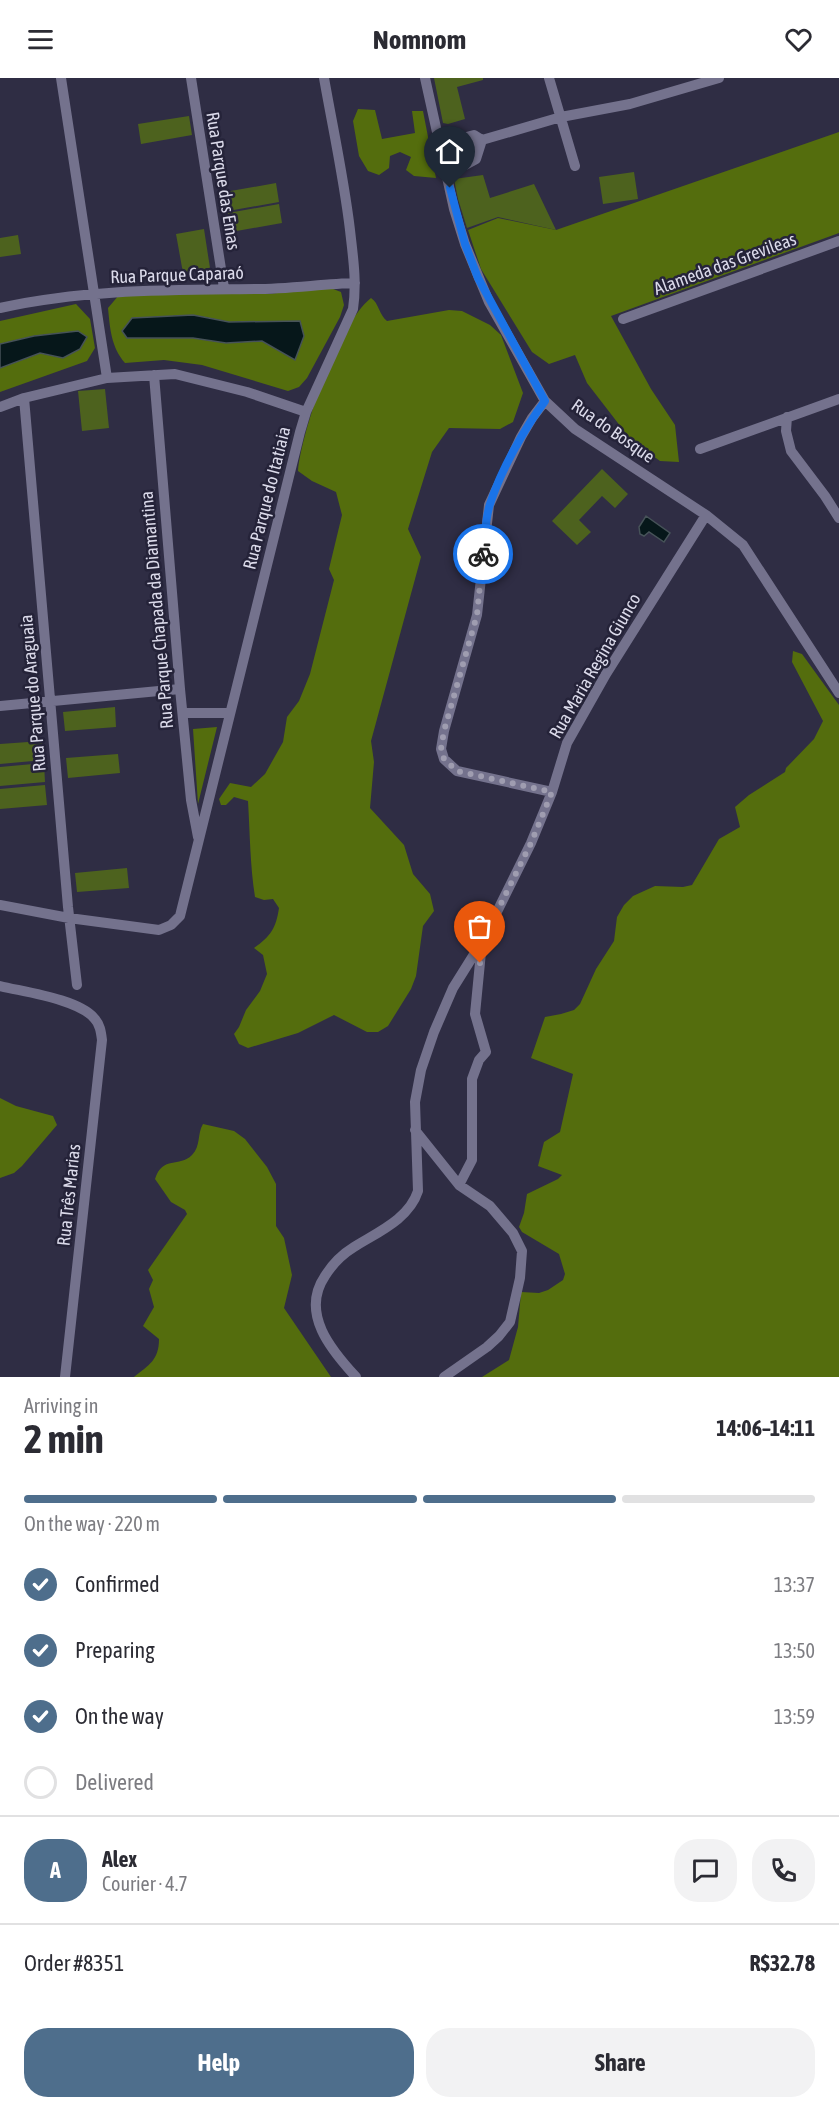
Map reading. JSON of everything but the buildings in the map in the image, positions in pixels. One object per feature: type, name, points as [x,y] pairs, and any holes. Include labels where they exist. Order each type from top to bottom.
[{"type":"street","points":[[61,78],[107,378]]},
{"type":"street","name":"Rua Parque das Emas","points":[[191,78],[224,288]]},
{"type":"street","name":"Rua Parque do Itatiaia","points":[[69,918],[159,930],[171,925],[180,916],[306,412],[350,319],[354,301],[355,283],[347,204],[324,78]]},
{"type":"street","name":"Rua do Bosque","points":[[425,78],[454,209],[478,278],[545,401],[575,429],[706,515],[743,545],[839,693]]},
{"type":"street","points":[[549,78],[575,166]]},
{"type":"street","points":[[444,163],[469,150],[482,140],[561,117],[630,104],[719,78]]},
{"type":"street","points":[[440,144],[474,135],[482,140]]},
{"type":"street","name":"Alameda das Grevileas","points":[[623,319],[839,241]]},
{"type":"street","name":"Rua Parque Caparaó","points":[[0,308],[39,299],[95,294],[355,283]]},
{"type":"street","points":[[0,407],[107,378],[175,374],[247,392],[306,412]]},
{"type":"street","name":"Rua Parque Chapada da Diamantina","points":[[154,375],[180,689],[191,800],[199,840]]},
{"type":"street","name":"Rua Parque do Araguaia","points":[[24,399],[69,918],[77,985]]},
{"type":"street","points":[[700,449],[839,399]]},
{"type":"street","points":[[545,401],[521,437],[489,505],[477,615],[441,749],[444,759],[457,771],[552,792]]},
{"type":"street","points":[[788,417],[786,431],[791,451],[839,518]]},
{"type":"street","name":"Rua Maria Regina Giunco","points":[[483,940],[531,843],[552,792],[567,743],[586,708],[706,515]]},
{"type":"street","points":[[0,706],[180,689]]},
{"type":"street","points":[[184,713],[230,714]]},
{"type":"street","points":[[0,905],[69,918]]},
{"type":"street","points":[[356,1377],[325,1338],[319,1325],[316,1296],[320,1283],[335,1260],[399,1218],[414,1203],[418,1191],[414,1130],[415,1102],[422,1070],[434,1032],[453,988],[483,940]]},
{"type":"street","points":[[459,1185],[471,1160],[472,1079],[479,1060],[486,1052],[475,1014],[483,940]]},
{"type":"street","name":"Rua Três Marias","points":[[0,986],[74,1004],[94,1018],[100,1028],[102,1040],[65,1377]]},
{"type":"street","points":[[414,1130],[459,1185],[490,1206],[513,1233],[522,1251],[522,1265],[510,1322],[487,1347],[444,1377]]},
{"type":"green space","points":[[434,78],[483,78],[483,80],[457,87],[465,119],[448,124],[443,123]]},
{"type":"green space","points":[[358,109],[375,110],[382,139],[415,133],[412,111],[423,111],[436,178],[414,176],[406,170],[411,157],[400,152],[390,156],[389,168],[379,175],[368,171],[359,156],[353,121]]},
{"type":"green space","points":[[189,116],[192,135],[141,144],[138,124]]},
{"type":"green space","points":[[839,132],[839,233],[611,316],[651,389],[675,425],[679,462],[660,461],[631,440],[587,383],[575,355],[549,364],[532,352],[481,269],[468,230],[498,218],[556,230]]},
{"type":"green space","points":[[634,172],[638,199],[603,204],[599,177]]},
{"type":"green space","points":[[483,175],[490,198],[534,184],[556,230],[498,217],[467,228],[454,179]]},
{"type":"green space","points":[[276,183],[279,202],[228,211],[225,192]]},
{"type":"green space","points":[[279,204],[282,223],[231,232],[228,213]]},
{"type":"green space","points":[[204,229],[210,268],[183,273],[176,234]]},
{"type":"green space","points":[[18,235],[21,254],[0,257],[0,238]]},
{"type":"green space","points":[[328,287],[341,292],[344,305],[340,317],[307,378],[299,387],[288,391],[202,365],[164,360],[125,363],[114,344],[108,308],[119,295],[212,292],[269,294]],"holes":[[[193,315],[229,322],[300,321],[295,359],[262,341],[226,343],[193,338],[128,338],[122,331],[132,318]]]},
{"type":"green space","points":[[371,298],[387,321],[449,310],[462,311],[490,325],[501,335],[523,393],[513,422],[500,429],[449,428],[432,452],[408,529],[421,557],[371,741],[374,762],[370,808],[404,845],[413,874],[430,894],[434,911],[423,926],[416,976],[411,989],[388,1026],[378,1032],[367,1032],[334,1015],[298,1033],[248,1048],[239,1044],[234,1034],[246,1010],[260,991],[267,974],[263,955],[254,948],[272,931],[279,908],[273,899],[264,900],[255,897],[248,801],[234,797],[226,805],[221,805],[219,799],[230,783],[251,787],[265,774],[283,742],[287,717],[299,701],[310,674],[334,580],[329,569],[342,515],[336,492],[312,481],[298,471],[306,430],[334,353],[346,330]]},
{"type":"green space","points":[[76,304],[90,319],[95,348],[87,361],[0,392],[0,368],[40,353],[63,358],[78,331],[34,336],[0,344],[0,321]]},
{"type":"green space","points":[[105,389],[109,428],[82,431],[78,391]]},
{"type":"green space","points":[[602,469],[628,494],[615,508],[602,496],[579,520],[591,532],[577,545],[552,521]]},
{"type":"green space","points":[[793,651],[802,654],[839,705],[839,1377],[482,1377],[509,1360],[518,1327],[521,1292],[539,1293],[548,1290],[563,1280],[565,1274],[559,1254],[522,1232],[519,1227],[527,1194],[562,1175],[538,1166],[544,1142],[560,1132],[573,1074],[531,1058],[545,1017],[574,1010],[580,1004],[596,969],[614,941],[617,917],[624,905],[633,896],[655,886],[692,885],[719,839],[740,827],[735,807],[749,795],[785,772],[786,768],[814,739],[823,721],[792,662]]},
{"type":"green space","points":[[115,707],[116,727],[65,731],[63,712]]},
{"type":"green space","points":[[217,727],[198,804],[193,729]]},
{"type":"green space","points":[[42,741],[44,760],[0,764],[0,744]]},
{"type":"green space","points":[[118,754],[120,773],[68,778],[66,758]]},
{"type":"green space","points":[[44,763],[45,782],[0,786],[0,767]]},
{"type":"green space","points":[[45,785],[47,805],[0,809],[0,789]]},
{"type":"green space","points":[[127,868],[129,888],[77,892],[75,873]]},
{"type":"green space","points":[[0,1098],[16,1106],[53,1116],[57,1125],[22,1166],[14,1173],[0,1178]]},
{"type":"green space","points":[[203,1124],[234,1131],[245,1139],[267,1167],[276,1184],[276,1226],[284,1238],[292,1275],[284,1308],[331,1377],[134,1377],[152,1361],[159,1346],[159,1339],[143,1326],[154,1307],[149,1289],[153,1280],[148,1270],[187,1214],[185,1210],[171,1202],[155,1179],[162,1167],[187,1159],[192,1155],[197,1148]]},
{"type":"shaded area","points":[[193,315],[229,322],[300,321],[304,336],[295,360],[262,341],[226,343],[193,338],[127,338],[122,331],[132,318]]},
{"type":"shaded area","points":[[78,331],[87,337],[80,349],[63,358],[40,353],[0,368],[0,344],[34,336]]},
{"type":"shaded area","points":[[646,516],[670,533],[664,542],[649,532],[644,536],[640,534],[639,527]]},
{"type":"way so far","points":[[480,963],[483,940],[531,843],[552,792],[457,771],[444,759],[441,749],[477,615],[483,554]]},
{"type":"route","points":[[450,188],[454,209],[478,278],[489,302],[545,401],[521,437],[489,505],[483,554]]}]
